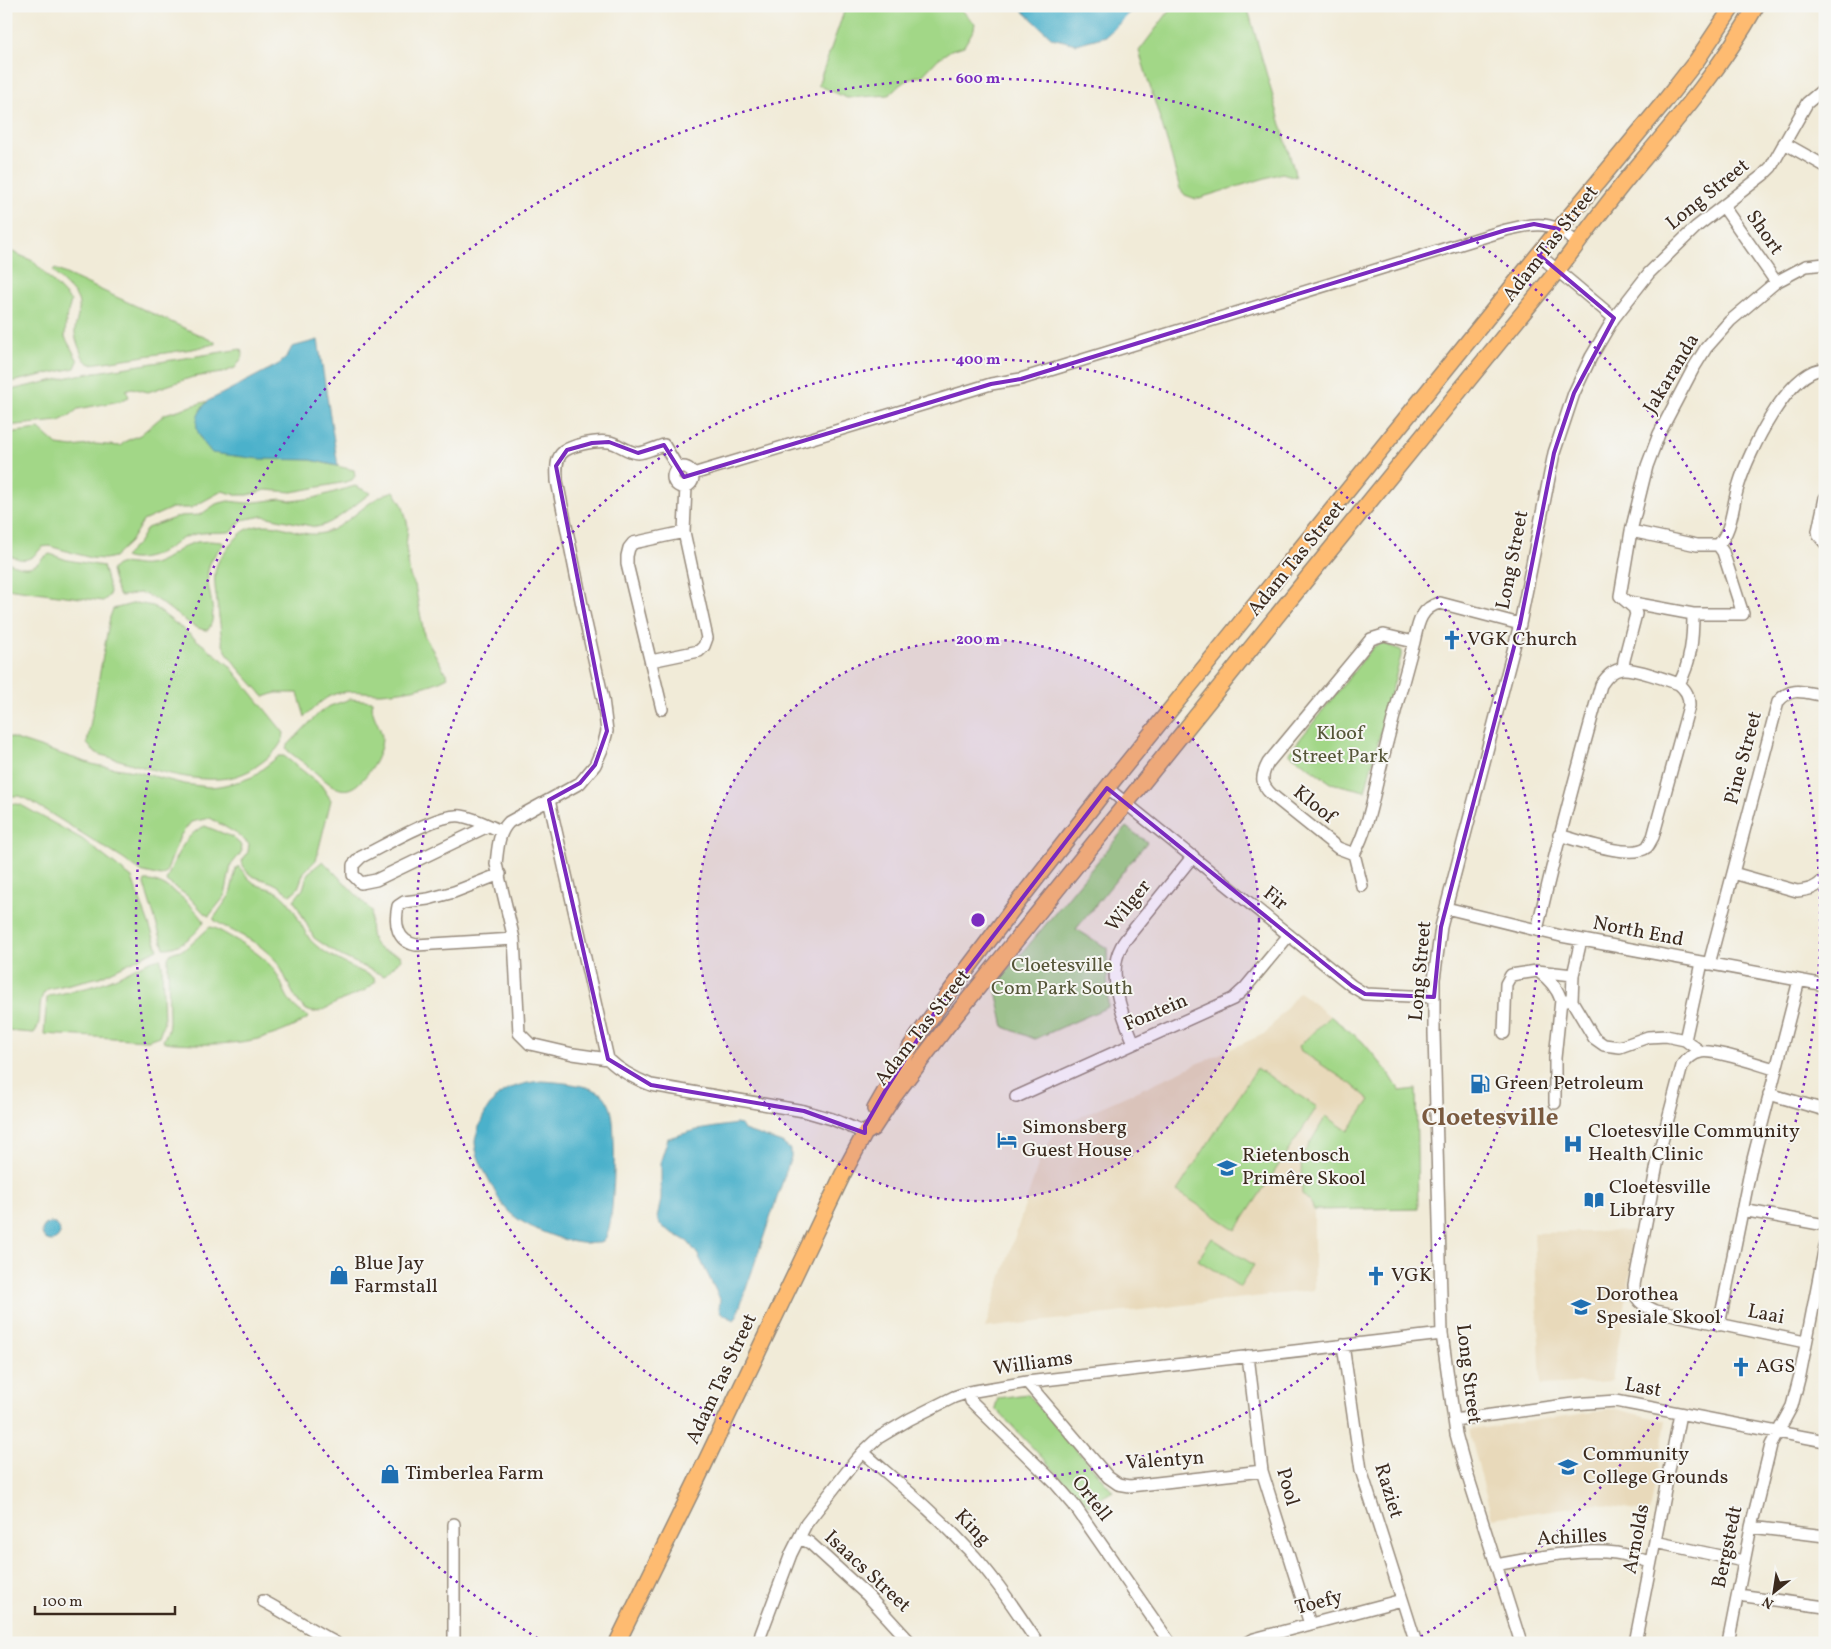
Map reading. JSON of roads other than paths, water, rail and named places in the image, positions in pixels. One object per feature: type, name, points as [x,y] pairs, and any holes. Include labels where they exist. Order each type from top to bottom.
[{"type":"main road","name":"Adam Tas Street","points":[[617,1643],[694,1486],[838,1182],[865,1133],[865,1126],[911,1046],[1018,902],[1108,788],[1697,60],[1733,6]]},
{"type":"main road","name":"Adam Tas Street","points":[[865,1133],[873,1128],[924,1056],[1309,576],[1557,271],[1635,169],[1689,106],[1714,73],[1756,6]]},
{"type":"street","name":"Long Street","points":[[1521,1643],[1465,1467],[1454,1420],[1442,1334],[1434,998],[1438,951],[1446,908],[1520,624],[1554,453],[1574,393],[1591,357],[1631,294],[1666,255],[1696,227],[1763,175],[1770,167],[1807,103],[1825,88]]},
{"type":"street","points":[[1784,143],[1825,166]]},
{"type":"street","name":"Short","points":[[1723,206],[1776,282]]},
{"type":"street","points":[[693,474],[991,384],[1021,379],[1506,230],[1534,224],[1547,226],[1559,229],[1578,244]]},
{"type":"street","points":[[1539,255],[1614,318]]},
{"type":"street","name":"Jakaranda","points":[[1628,602],[1620,596],[1620,588],[1627,562],[1631,531],[1647,466],[1659,434],[1693,369],[1706,348],[1730,321],[1776,282],[1806,266],[1825,264]]},
{"type":"street","points":[[1631,531],[1696,545],[1718,545],[1726,538],[1739,482],[1774,411],[1787,393],[1805,376],[1817,368],[1825,369]]},
{"type":"street","points":[[678,468],[664,445],[638,453],[609,442],[592,443],[567,450],[558,459],[556,466],[557,481],[583,610],[603,699],[607,731],[603,747],[595,765],[580,783],[509,822],[501,832],[496,864],[500,874],[514,939],[519,1033],[530,1044],[573,1054],[608,1059],[625,1072],[651,1085],[804,1111],[832,1119],[865,1133]]},
{"type":"street","points":[[678,468],[689,468],[693,474],[692,481],[686,486],[678,485],[674,480],[674,473],[678,468]]},
{"type":"street","points":[[651,661],[698,651],[704,646],[706,638],[684,532],[686,486]]},
{"type":"street","points":[[1825,498],[1818,531],[1819,536],[1825,543]]},
{"type":"street","points":[[662,709],[632,586],[627,556],[629,548],[633,543],[684,532]]},
{"type":"street","points":[[1628,602],[1693,614],[1743,614],[1723,552],[1718,545]]},
{"type":"street","points":[[1623,669],[1636,614],[1634,608],[1628,602]]},
{"type":"street","name":"Kloof","points":[[1414,642],[1384,635],[1371,639],[1268,763],[1263,772],[1263,785],[1272,795],[1338,848],[1354,854],[1361,842],[1414,642],[1417,629],[1425,610],[1440,604],[1520,624]]},
{"type":"street","points":[[1679,684],[1684,676],[1692,640],[1693,614]]},
{"type":"street","points":[[1536,930],[1559,835],[1604,679],[1611,672],[1623,669],[1679,684],[1686,690],[1689,697],[1689,706],[1653,837],[1647,846],[1640,850],[1624,852],[1559,835]]},
{"type":"street","name":"Pine Street","points":[[1685,1040],[1733,873],[1778,702],[1784,694],[1792,691],[1825,696]]},
{"type":"street","name":"Fir","points":[[1108,788],[1352,986],[1365,994],[1434,998]]},
{"type":"street","points":[[549,800],[608,1059]]},
{"type":"street","points":[[488,826],[376,880],[361,882],[352,876],[353,864],[361,857],[439,818],[463,816],[488,826],[501,832]]},
{"type":"street","points":[[1354,854],[1362,886]]},
{"type":"street","name":"Wilger","points":[[1134,1043],[1121,1014],[1117,990],[1117,956],[1120,947],[1193,856]]},
{"type":"street","points":[[1733,873],[1797,891],[1814,888],[1825,878]]},
{"type":"street","points":[[500,874],[441,896],[404,902],[398,906],[397,928],[404,940],[416,945],[514,939]]},
{"type":"street","name":"North End","points":[[1446,908],[1581,940],[1825,985]]},
{"type":"street","name":"Fontein","points":[[1016,1097],[1233,1000],[1289,935]]},
{"type":"street","points":[[1555,1103],[1555,1058],[1566,1000],[1581,940]]},
{"type":"street","points":[[1504,1033],[1508,977],[1517,973],[1537,971],[1573,975]]},
{"type":"street","points":[[1537,971],[1547,978],[1558,990],[1594,1038],[1604,1044],[1620,1047],[1657,1035],[1685,1040],[1701,1052],[1718,1054],[1775,1069]]},
{"type":"street","points":[[1719,1325],[1742,1210],[1775,1069],[1799,980]]},
{"type":"street","name":"Laai","points":[[1701,1052],[1687,1059],[1679,1073],[1660,1149],[1634,1293],[1639,1302],[1656,1310],[1805,1342]]},
{"type":"street","points":[[1769,1094],[1825,1110]]},
{"type":"street","points":[[1742,1210],[1825,1225]]},
{"type":"street","name":"Bergstedt","points":[[1728,1643],[1751,1527],[1770,1445],[1792,1406],[1800,1375],[1825,1246]]},
{"type":"street","name":"Williams","points":[[759,1643],[778,1588],[813,1514],[863,1452],[878,1438],[910,1418],[954,1397],[968,1392],[1027,1382],[1442,1334]]},
{"type":"street","name":"Raziet","points":[[1343,1345],[1361,1470],[1416,1643]]},
{"type":"street","name":"Pool","points":[[1248,1356],[1262,1471],[1310,1624]]},
{"type":"street","name":"Valentyn","points":[[1027,1382],[1108,1476],[1118,1484],[1130,1486],[1262,1471]]},
{"type":"street","name":"Ortell","points":[[968,1392],[971,1400],[1055,1483],[1074,1505],[1170,1643]]},
{"type":"street","name":"Last","points":[[1454,1420],[1573,1404],[1616,1402],[1825,1441]]},
{"type":"street","name":"Arnolds","points":[[1635,1643],[1680,1414]]},
{"type":"street","name":"King","points":[[863,1452],[952,1532],[969,1550],[1014,1607],[1038,1643]]},
{"type":"street","points":[[454,1524],[454,1643]]},
{"type":"street","points":[[1751,1527],[1825,1536]]},
{"type":"street","name":"Isaacs Street","points":[[800,1538],[810,1543],[867,1595],[905,1641]]},
{"type":"street","points":[[1655,1542],[1744,1561]]},
{"type":"street","name":"Achilles","points":[[1496,1565],[1539,1557],[1600,1552],[1650,1562]]},
{"type":"street","points":[[1738,1595],[1825,1607]]},
{"type":"street","name":"Toefy","points":[[1247,1643],[1254,1639],[1402,1600]]},
{"type":"street","points":[[264,1601],[312,1631],[336,1643]]},
{"type":"water","points":[[1018,6],[1134,6],[1126,17],[1106,36],[1076,44],[1052,38]]},
{"type":"water","points":[[318,340],[338,466],[311,460],[259,459],[212,453],[202,440],[197,428],[198,415],[208,401],[279,364],[286,358],[292,347]]},
{"type":"water","points":[[542,1081],[573,1084],[589,1088],[602,1094],[611,1109],[614,1139],[613,1196],[609,1228],[606,1237],[601,1243],[573,1242],[534,1228],[516,1218],[500,1201],[478,1156],[475,1146],[476,1136],[484,1116],[495,1099],[510,1088]]},
{"type":"water","points":[[736,1124],[741,1125],[744,1130],[782,1143],[791,1150],[791,1157],[734,1320],[721,1313],[719,1309],[720,1299],[698,1255],[688,1242],[661,1226],[657,1217],[661,1200],[661,1160],[668,1138],[697,1130]]},
{"type":"water","points":[[51,1223],[57,1226],[60,1232],[57,1238],[51,1241],[45,1238],[42,1232],[45,1226]]},
{"type":"place","name":"VGK Church","points":[[1452,640]]},
{"type":"place","name":"Green Petroleum","points":[[1480,1084]]},
{"type":"place","name":"Simonsberg Guest House","points":[[1007,1140]]},
{"type":"place","name":"Cloetesville Community Health Clinic","points":[[1573,1144]]},
{"type":"place","name":"Rietenbosch Primêre Skool","points":[[1227,1168]]},
{"type":"place","name":"Cloetesville Library","points":[[1594,1200]]},
{"type":"place","name":"Blue Jay Farmstall","points":[[339,1275]]},
{"type":"place","name":"VGK","points":[[1376,1276]]},
{"type":"place","name":"Dorothea Spesiale Skool","points":[[1581,1307]]},
{"type":"place","name":"AGS","points":[[1741,1367]]},
{"type":"place","name":"Community College Grounds","points":[[1568,1467]]},
{"type":"place","name":"Timberlea Farm","points":[[390,1474]]},
{"type":"district","name":"Cloetesville","points":[[1490,1118]]},
{"type":"park label","name":"Kloof Street Park","points":[[1340,746]]},
{"type":"park label","name":"Cloetesville Com Park South","points":[[1062,978]]}]
